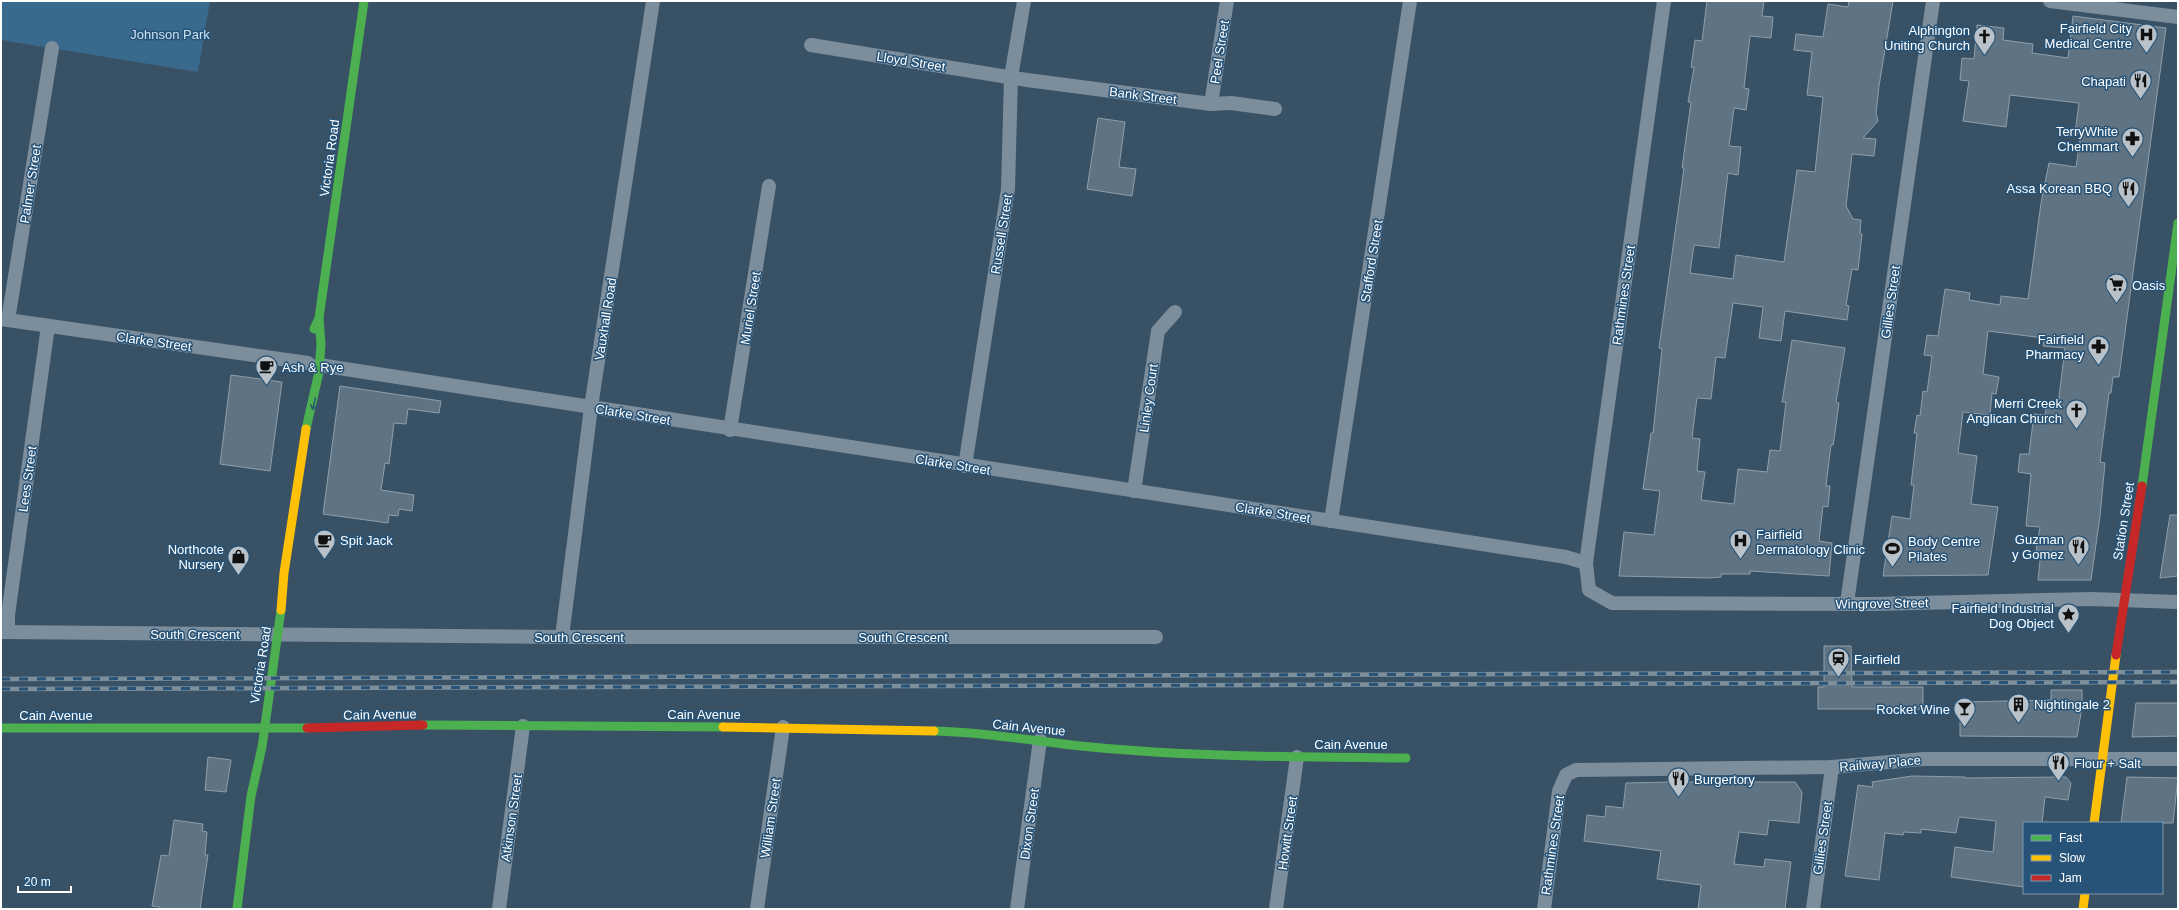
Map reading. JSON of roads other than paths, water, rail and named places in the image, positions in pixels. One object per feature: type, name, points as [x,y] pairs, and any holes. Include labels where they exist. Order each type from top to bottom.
[{"type":"street","name":"Victoria Road","points":[[310,342],[311,335],[319,318],[364,1]]},
{"type":"street","name":"Vauxhall Road","points":[[562,637],[591,407],[653,1]]},
{"type":"street","name":"Russell Street","points":[[965,466],[1008,189],[1011,77],[1024,1]]},
{"type":"street","name":"Peel Street","points":[[1212,104],[1227,1]]},
{"type":"street","name":"Stafford Street","points":[[1331,521],[1410,1]]},
{"type":"street","name":"Rathmines Street","points":[[1589,590],[1586,563],[1664,1]]},
{"type":"street","name":"Gillies Street","points":[[1847,603],[1933,1]]},
{"type":"street","points":[[2050,1],[2178,17]]},
{"type":"street","name":"Lloyd Street","points":[[811,45],[1011,77]]},
{"type":"street","name":"Palmer Street","points":[[4,319],[52,48]]},
{"type":"street","name":"Bank Street","points":[[1011,77],[1212,104],[1231,103],[1275,109]]},
{"type":"street","name":"Muriel Street","points":[[730,430],[769,186]]},
{"type":"street","name":"Station Street","points":[[2094,822],[2152,418],[2178,222]]},
{"type":"street","name":"Linley Court","points":[[1134,491],[1158,330],[1175,312]]},
{"type":"street","name":"Victoria Road","points":[[237,909],[251,796],[264,729],[278,635],[284,573],[307,424],[314,404],[311,365],[323,336],[319,318]]},
{"type":"street","name":"Clarke Street","points":[[4,319],[591,407],[730,430],[1566,557],[1586,563]]},
{"type":"street","name":"Lees Street","points":[[5,632],[48,326]]},
{"type":"street","name":"Victoria Road","points":[[304,395],[303,403],[307,424]]},
{"type":"street","name":"Wingrove Street","points":[[1589,590],[1612,603],[1847,603],[2125,600],[2178,602]]},
{"type":"street","name":"South Crescent","points":[[5,632],[562,637],[1156,637]]},
{"type":"street","name":"Cain Avenue","points":[[1,728],[264,729],[432,725],[783,727],[946,731],[1040,740],[1090,747],[1145,751],[1297,757],[1406,758]]},
{"type":"street","name":"Atkinson Street","points":[[498,909],[524,726]]},
{"type":"street","name":"William Street","points":[[757,909],[783,727]]},
{"type":"street","name":"Dixon Street","points":[[1017,909],[1040,740]]},
{"type":"street","name":"Howitt Street","points":[[1276,909],[1297,757]]},
{"type":"street","name":"Railway Place","points":[[1582,769],[1832,767],[1924,759],[2178,759]]},
{"type":"street","name":"Gillies Street","points":[[1813,909],[1832,767]]},
{"type":"street","name":"Rathmines Street","points":[[1544,909],[1559,791],[1566,775],[1582,769]]},
{"type":"street","points":[[2083,909],[2085,894]]},
{"type":"railway","points":[[1,679],[2178,672]]},
{"type":"railway","points":[[1,689],[2178,682]]},
{"type":"place","name":"Fairfield City Medical Centre","points":[[2147,54]]},
{"type":"place","name":"Alphington Uniting Church","points":[[1985,56]]},
{"type":"place","name":"Chapati","points":[[2141,100]]},
{"type":"place","name":"TerryWhite Chemmart","points":[[2133,158]]},
{"type":"place","name":"Assa Korean BBQ","points":[[2128,208]]},
{"type":"place","name":"Oasis","points":[[2116,304]]},
{"type":"place","name":"Fairfield Pharmacy","points":[[2099,366]]},
{"type":"place","name":"Ash & Rye","points":[[267,386]]},
{"type":"place","name":"Merri Creek Anglican Church","points":[[2077,430]]},
{"type":"place","name":"Spit Jack","points":[[325,560]]},
{"type":"place","name":"Fairfield Dermatology Clinic","points":[[1740,560]]},
{"type":"place","name":"Guzman y Gomez","points":[[2079,566]]},
{"type":"place","name":"Body Centre Pilates","points":[[1892,568]]},
{"type":"place","name":"Northcote Nursery","points":[[239,576]]},
{"type":"place","name":"Fairfield Industrial Dog Object","points":[[2069,634]]},
{"type":"place","name":"Fairfield","points":[[1839,678]]},
{"type":"place","name":"Nightingale 2","points":[[2019,724]]},
{"type":"place","name":"Rocket Wine","points":[[1965,728]]},
{"type":"place","name":"Flour + Salt","points":[[2059,782]]},
{"type":"place","name":"Burgertory","points":[[1679,798]]},
{"type":"park label","name":"Johnson Park","points":[[170,34]]}]
